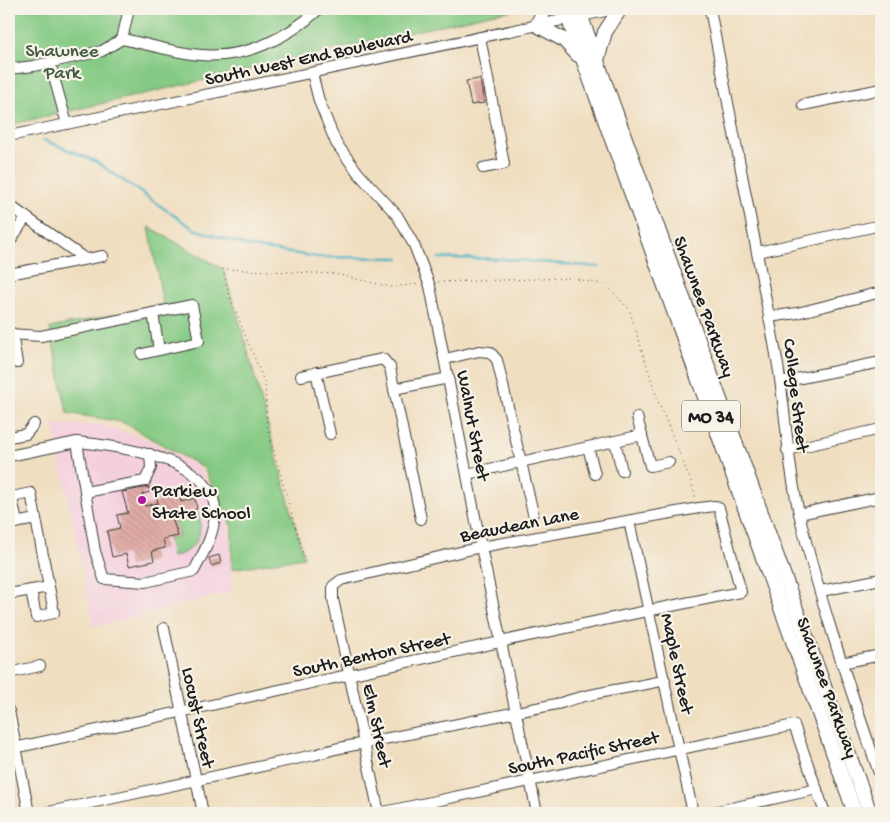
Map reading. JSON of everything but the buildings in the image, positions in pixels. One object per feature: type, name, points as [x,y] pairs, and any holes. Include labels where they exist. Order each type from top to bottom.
[{"type":"highway","points":[[545,9],[537,25],[564,40],[582,59]]},
{"type":"highway","points":[[597,61],[606,32],[620,9]]},
{"type":"highway","name":"Shawnee Parkway","points":[[573,13],[582,59],[855,813]]},
{"type":"highway","name":"Shawnee Parkway","points":[[573,13],[597,61],[870,813]]},
{"type":"street","points":[[122,39],[129,9]]},
{"type":"street","points":[[9,69],[50,63],[102,51],[122,39],[200,55],[226,54],[252,49],[276,39],[298,26],[319,9]]},
{"type":"street","name":"South West End Boulevard","points":[[9,136],[537,25],[573,13],[615,9]]},
{"type":"street","name":"College Street","points":[[710,9],[770,317],[781,382],[787,450],[799,514],[841,663],[881,778]]},
{"type":"street","points":[[480,37],[504,164],[484,168]]},
{"type":"street","points":[[50,63],[67,124]]},
{"type":"street","name":"Walnut Street","points":[[312,73],[319,101],[336,143],[360,174],[397,215],[417,252],[430,283],[481,547],[537,813]]},
{"type":"street","points":[[804,105],[881,89]]},
{"type":"street","points":[[9,205],[84,258]]},
{"type":"street","points":[[9,243],[26,217]]},
{"type":"street","points":[[758,252],[881,225]]},
{"type":"street","points":[[9,274],[84,258],[103,256]]},
{"type":"street","points":[[770,317],[797,313],[881,292]]},
{"type":"street","points":[[17,363],[10,333],[41,336],[192,305],[199,341],[142,354]]},
{"type":"street","points":[[152,313],[159,350]]},
{"type":"street","points":[[445,359],[479,351],[490,352],[498,360],[533,513]]},
{"type":"street","points":[[301,376],[383,359],[390,367],[421,519]]},
{"type":"street","points":[[781,382],[881,362]]},
{"type":"street","points":[[316,372],[330,434]]},
{"type":"street","points":[[394,389],[449,378]]},
{"type":"street","points":[[637,417],[650,466],[669,462]]},
{"type":"street","points":[[9,437],[26,434],[34,424]]},
{"type":"street","points":[[787,450],[881,429]]},
{"type":"street","points":[[467,474],[642,435]]},
{"type":"street","points":[[615,441],[622,471]]},
{"type":"street","points":[[9,456],[77,442],[150,454],[192,472],[208,490],[215,512],[210,543],[194,571],[145,582],[104,579],[95,551],[77,442]]},
{"type":"street","points":[[588,446],[595,474]]},
{"type":"street","points":[[85,492],[145,480],[151,468],[150,454]]},
{"type":"street","points":[[31,590],[36,617],[54,613],[36,519],[31,493],[12,496],[13,524],[36,519]]},
{"type":"street","points":[[799,514],[881,497]]},
{"type":"street","name":"Beaudean Lane","points":[[332,586],[341,580],[481,547],[715,506],[719,508],[741,592]]},
{"type":"street","name":"Maple Street","points":[[629,520],[693,813]]},
{"type":"street","points":[[821,591],[881,579]]},
{"type":"street","name":"Elm Street","points":[[332,586],[379,813]]},
{"type":"street","points":[[9,594],[49,587]]},
{"type":"street","name":"South Benton Street","points":[[13,748],[741,592]]},
{"type":"street","name":"Locust Street","points":[[164,628],[203,813]]},
{"type":"street","points":[[841,663],[881,655]]},
{"type":"street","points":[[9,673],[40,666]]},
{"type":"street","points":[[44,813],[561,703],[583,695],[638,687],[665,680]]},
{"type":"street","points":[[9,711],[13,748],[29,813]]},
{"type":"street","name":"South Pacific Street","points":[[379,813],[794,724],[817,789]]},
{"type":"street","points":[[709,813],[817,789],[826,813]]},
{"type":"path","points":[[304,557],[267,427],[265,384],[230,297],[223,269],[335,274],[391,287],[430,283],[572,278],[606,285],[629,309],[658,401],[692,484],[699,508]]},
{"type":"shaded area","name":"Parkiew State School","points":[[53,425],[102,425],[145,438],[197,466],[203,473],[229,526],[232,592],[94,627]]},
{"type":"green space","name":"Shawnee Park","points":[[9,9],[521,9],[490,14],[9,125]]},
{"type":"green space","points":[[149,227],[223,269],[242,330],[304,557],[232,569],[232,527],[204,468],[122,422],[67,413],[50,328],[163,304]]},
{"type":"green space","points":[[199,514],[200,530],[196,542],[186,551],[172,557],[168,538],[179,536],[174,520]]},
{"type":"waterway","points":[[44,140],[95,161],[194,229],[251,247],[318,257],[399,258]]},
{"type":"waterway","points":[[439,258],[504,259],[599,267]]},
{"type":"place","name":"Parkiew State School","points":[[142,500]]}]
